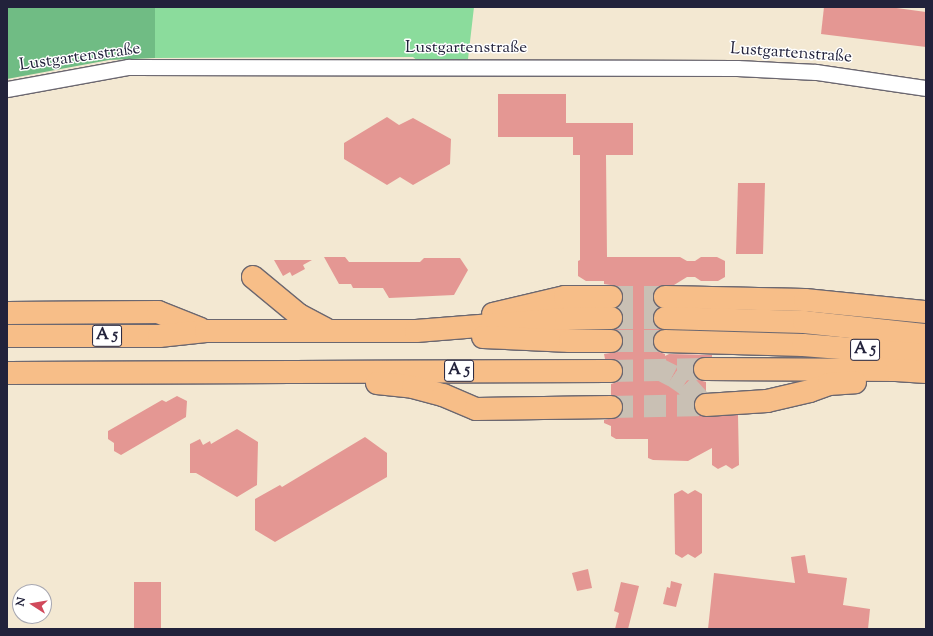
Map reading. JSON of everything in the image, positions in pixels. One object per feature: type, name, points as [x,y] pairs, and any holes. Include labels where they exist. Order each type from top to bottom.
[{"type":"highway","points":[[253,277],[299,315],[328,331]]},
{"type":"highway","name":"A 5","points":[[416,331],[565,297],[611,297]]},
{"type":"highway","name":"A 5","points":[[926,312],[805,300],[665,308],[926,334]]},
{"type":"highway","points":[[7,312],[158,312],[206,331]]},
{"type":"highway","name":"A 5","points":[[7,336],[159,336],[206,331],[416,331],[566,319],[611,318]]},
{"type":"highway","name":"A 5","points":[[416,331],[570,342],[611,341]]},
{"type":"highway","name":"A 5","points":[[665,341],[803,345],[926,354]]},
{"type":"highway","name":"A 5","points":[[7,373],[611,370]]},
{"type":"highway","name":"A 5","points":[[705,370],[896,370],[926,372]]},
{"type":"highway","points":[[706,405],[767,401],[810,391],[830,384],[864,382],[896,370]]},
{"type":"highway","points":[[307,371],[413,387],[443,394],[476,410],[611,407]]},
{"type":"street","name":"Lustgartenstraße","points":[[7,89],[128,67],[737,68],[816,72],[926,88]]},
{"type":"green space","points":[[7,7],[155,7],[155,58],[109,60],[7,79]]},
{"type":"green space","points":[[155,7],[474,7],[467,68],[426,68],[413,57],[155,58]]},
{"type":"building","points":[[824,7],[889,7],[926,12],[926,47],[821,34]]},
{"type":"building","points":[[498,94],[566,94],[566,123],[633,123],[633,155],[606,155],[607,257],[680,257],[687,261],[695,261],[701,257],[717,257],[725,261],[725,277],[718,281],[701,281],[695,277],[687,277],[674,285],[659,286],[655,290],[653,297],[654,303],[658,308],[654,312],[653,318],[654,324],[661,329],[655,334],[653,341],[654,347],[659,352],[665,354],[665,356],[669,354],[712,355],[712,357],[699,358],[694,363],[694,375],[699,380],[706,382],[706,392],[699,395],[695,400],[694,406],[696,412],[701,416],[738,415],[739,465],[732,469],[726,465],[718,469],[712,465],[712,448],[688,461],[653,460],[648,458],[648,439],[616,439],[611,436],[611,426],[604,423],[604,420],[618,417],[622,413],[623,407],[621,400],[617,396],[611,395],[611,384],[622,378],[623,371],[622,364],[618,360],[605,359],[604,354],[617,352],[622,347],[622,335],[615,329],[622,324],[622,312],[618,308],[622,303],[623,297],[622,290],[617,286],[604,284],[604,281],[586,281],[578,276],[578,261],[580,260],[580,155],[573,155],[573,137],[498,137]]},
{"type":"building","points":[[387,117],[399,125],[413,118],[451,139],[450,164],[413,185],[400,177],[387,185],[344,159],[344,143]]},
{"type":"building","points":[[738,183],[765,183],[763,254],[736,254]]},
{"type":"building","points":[[324,257],[345,257],[349,262],[420,262],[424,258],[460,258],[468,270],[454,295],[389,298],[383,288],[353,288],[351,284],[339,284]]},
{"type":"building","points":[[274,260],[312,260],[303,265],[305,269],[292,276],[290,272],[283,276]]},
{"type":"building","points":[[177,396],[187,401],[186,417],[121,455],[114,451],[114,443],[108,439],[108,431],[162,400],[166,402]]},
{"type":"building","points":[[237,429],[258,442],[257,485],[237,497],[196,473],[190,473],[190,444],[200,439],[203,445],[210,441],[211,444]]},
{"type":"building","points":[[365,437],[387,453],[387,477],[275,542],[255,530],[255,499],[280,485],[282,487]]},
{"type":"building","points":[[682,490],[688,494],[695,490],[702,494],[702,553],[695,558],[688,554],[682,558],[675,554],[674,494]]},
{"type":"building","points":[[805,555],[808,573],[847,578],[843,605],[870,609],[868,629],[708,629],[714,573],[795,583],[791,557]]},
{"type":"building","points":[[588,569],[592,588],[577,591],[572,573]]},
{"type":"building","points":[[671,581],[682,584],[676,607],[663,604],[667,587],[670,588]]},
{"type":"building","points":[[134,582],[161,582],[161,629],[134,629]]},
{"type":"building","points":[[621,582],[639,586],[628,629],[615,629],[619,613],[614,611]]},
{"type":"tunnel","points":[[611,297],[665,297]]},
{"type":"tunnel","points":[[611,318],[665,318]]},
{"type":"tunnel","points":[[611,341],[665,341]]},
{"type":"tunnel","points":[[611,371],[705,369]]},
{"type":"tunnel","points":[[661,370],[685,384],[704,405]]},
{"type":"tunnel","points":[[611,407],[706,405]]}]
